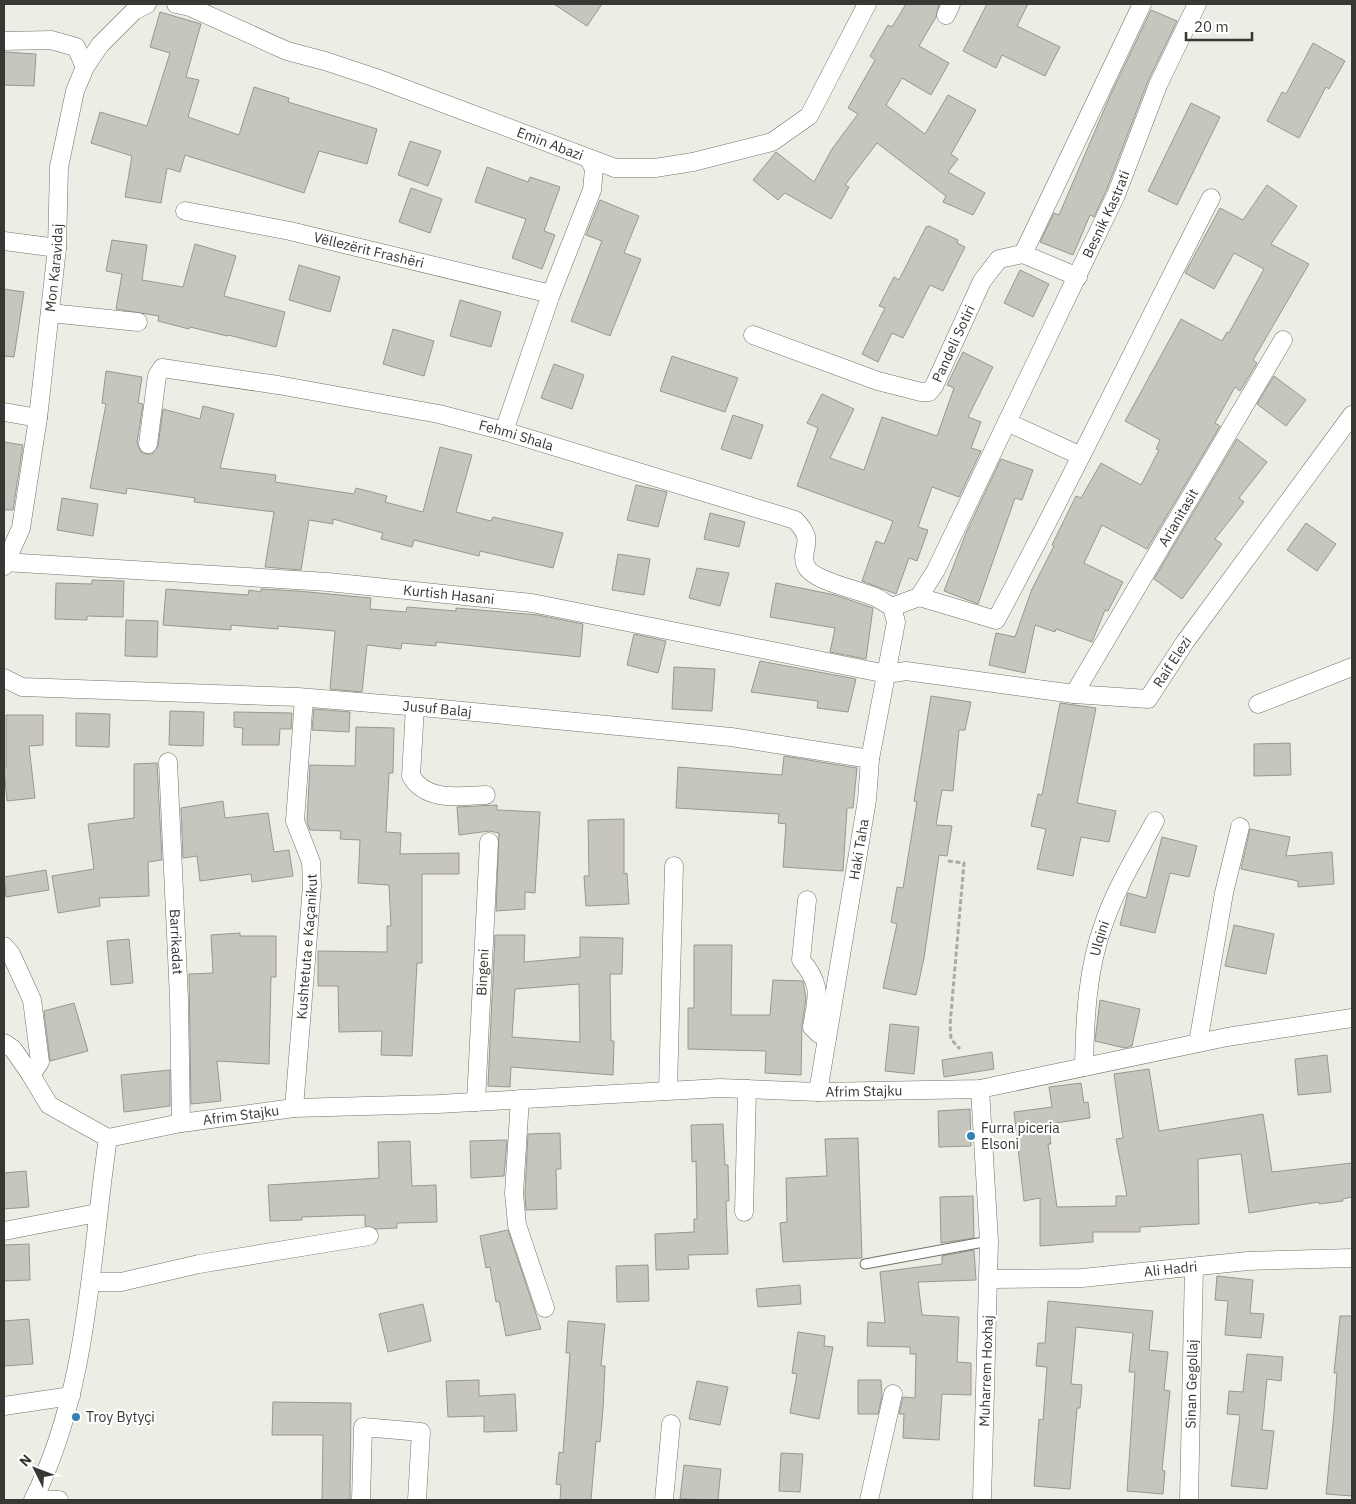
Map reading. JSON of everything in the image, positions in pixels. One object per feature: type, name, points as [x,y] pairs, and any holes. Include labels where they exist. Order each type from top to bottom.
[{"type":"street","points":[[85,67],[100,45],[134,11],[147,4]]},
{"type":"street","name":"Emin Abazi","points":[[176,4],[190,7],[288,51],[325,60],[376,78],[614,168],[655,168],[693,162],[772,142],[809,116],[867,4]]},
{"type":"street","points":[[1078,277],[1023,254],[1142,4]]},
{"type":"street","name":"Besnik Kastrati","points":[[919,597],[936,570],[1078,277],[1116,195],[1158,85],[1198,4]]},
{"type":"street","points":[[4,41],[51,40],[76,47],[85,67]]},
{"type":"street","name":"Mon Karavidaj","points":[[4,564],[21,528],[38,418],[57,248],[59,167],[75,91],[85,67]]},
{"type":"street","points":[[504,431],[551,294],[592,190],[594,169],[589,159]]},
{"type":"street","points":[[892,607],[919,597],[996,620],[1211,198]]},
{"type":"street","name":"Vëllezërit Frashëri","points":[[185,212],[290,232],[551,294]]},
{"type":"street","points":[[4,241],[57,248]]},
{"type":"street","name":"Pandeli Sotiri","points":[[753,335],[878,381],[921,392],[929,392],[934,386],[982,281],[993,264],[999,258],[1023,254]]},
{"type":"street","points":[[50,313],[138,322]]},
{"type":"street","name":"Arianitasit","points":[[1074,694],[1283,340]]},
{"type":"street","name":"Fehmi Shala","points":[[148,444],[157,376],[162,368],[278,385],[439,414],[504,431],[796,520],[804,530],[808,542],[804,559],[806,567],[815,575],[876,597],[892,607]]},
{"type":"street","points":[[4,412],[38,418]]},
{"type":"street","name":"Raif Elezi","points":[[888,674],[906,671],[1074,694],[1148,699],[1185,642],[1352,415]]},
{"type":"street","points":[[1007,422],[1081,456]]},
{"type":"street","name":"Kurtish Hasani","points":[[4,564],[328,582],[532,604],[888,674]]},
{"type":"street","name":"Haki Taha","points":[[818,1092],[868,800],[870,759],[888,674],[896,622],[892,607]]},
{"type":"street","points":[[1258,704],[1352,667]]},
{"type":"street","name":"Jusuf Balaj","points":[[4,678],[22,687],[304,698],[415,707],[731,737],[870,759]]},
{"type":"street","name":"Kushtetuta e Kaçanikut","points":[[294,1108],[312,886],[311,862],[295,821],[304,698]]},
{"type":"street","points":[[415,707],[411,776],[417,786],[428,793],[438,795],[486,795]]},
{"type":"street","name":"Barrikadat","points":[[168,762],[179,1000],[181,1123]]},
{"type":"street","name":"Ulqini","points":[[1084,1067],[1085,1018],[1093,959],[1104,923],[1155,821]]},
{"type":"street","points":[[1198,1043],[1224,893],[1240,827]]},
{"type":"street","name":"Bingeni","points":[[476,1102],[488,842]]},
{"type":"street","points":[[668,1090],[674,866]]},
{"type":"street","points":[[807,900],[802,960],[813,974],[818,991],[812,1027],[819,1034],[827,1038]]},
{"type":"street","points":[[4,946],[11,954],[32,1000],[40,1062],[31,1075]]},
{"type":"street","points":[[980,1089],[1198,1043],[1352,1018]]},
{"type":"street","points":[[4,1043],[13,1049],[48,1105],[108,1138],[97,1213],[90,1282],[71,1396],[47,1472],[33,1500],[59,1500]]},
{"type":"street","points":[[744,1212],[747,1089]]},
{"type":"street","name":"Afrim Stajku","points":[[108,1138],[181,1123],[294,1108],[476,1102],[668,1090],[747,1089],[818,1092],[980,1089]]},
{"type":"street","name":"Muharrem Hoxhaj","points":[[980,1089],[989,1241],[982,1500]]},
{"type":"street","points":[[520,1099],[514,1193],[517,1225],[545,1308]]},
{"type":"street","points":[[4,1231],[97,1213]]},
{"type":"street","points":[[90,1282],[121,1282],[208,1263],[369,1236]]},
{"type":"street","name":"Ali Hadri","points":[[989,1280],[1082,1278],[1248,1261],[1352,1258]]},
{"type":"street","name":"Sinan Gegollaj","points":[[1189,1500],[1194,1267]]},
{"type":"street","points":[[869,1500],[893,1394]]},
{"type":"street","points":[[4,1406],[71,1396]]},
{"type":"street","points":[[664,1500],[671,1424]]},
{"type":"street","points":[[360,1500],[363,1427],[421,1432],[417,1500]]},
{"type":"lane","points":[[865,1264],[989,1241]]},
{"type":"path","points":[[948,861],[964,863],[950,1025],[951,1040],[960,1049]]},
{"type":"building","points":[[554,4],[602,4],[587,26]]},
{"type":"building","points":[[906,4],[939,4],[936,17],[919,46],[949,63],[931,95],[902,78],[886,105],[925,134],[948,95],[976,110],[951,154],[958,159],[948,172],[985,193],[973,215],[943,202],[946,196],[877,143],[845,185],[849,187],[831,219],[785,193],[778,200],[753,180],[776,152],[814,182],[832,149],[858,114],[848,108],[875,60],[870,56],[888,25],[892,27]]},
{"type":"building","points":[[987,4],[1028,4],[1017,26],[1060,47],[1045,76],[1002,55],[996,68],[963,51]]},
{"type":"building","points":[[1151,10],[1177,21],[1148,81],[1106,191],[1094,217],[1090,215],[1073,255],[1040,242],[1054,213],[1059,215],[1110,96]]},
{"type":"building","points":[[160,12],[201,24],[186,77],[199,80],[188,117],[239,135],[254,87],[289,98],[288,102],[377,129],[367,164],[319,151],[304,193],[185,155],[180,172],[167,168],[161,203],[125,197],[132,156],[91,143],[100,112],[147,126],[170,53],[150,47]]},
{"type":"building","points":[[1313,43],[1345,61],[1329,89],[1326,87],[1299,138],[1267,121],[1282,92],[1286,94]]},
{"type":"building","points":[[4,52],[36,54],[34,86],[4,85]]},
{"type":"building","points":[[1191,103],[1220,117],[1177,205],[1148,191]]},
{"type":"building","points":[[410,141],[441,151],[428,186],[398,175]]},
{"type":"building","points":[[487,167],[528,182],[530,177],[560,187],[544,231],[555,235],[542,269],[512,258],[526,219],[475,202]]},
{"type":"building","points":[[1267,185],[1297,206],[1271,244],[1309,264],[1253,360],[1257,363],[1240,391],[1235,387],[1215,423],[1220,426],[1147,549],[1102,525],[1084,563],[1123,582],[1108,611],[1105,610],[1092,642],[1056,629],[1055,632],[1035,625],[1025,673],[989,665],[996,633],[1015,637],[1032,589],[1076,496],[1081,498],[1101,463],[1141,485],[1159,450],[1156,449],[1160,440],[1125,421],[1181,319],[1222,341],[1227,332],[1229,333],[1264,269],[1234,253],[1214,289],[1185,273],[1220,208],[1243,220]]},
{"type":"building","points":[[411,188],[442,199],[430,233],[399,222]]},
{"type":"building","points":[[600,200],[639,216],[624,253],[641,259],[610,336],[571,321],[602,241],[586,235]]},
{"type":"building","points":[[929,226],[958,240],[957,243],[965,247],[943,291],[930,285],[903,338],[892,333],[878,362],[862,354],[885,308],[879,306],[894,277],[899,280],[926,227]]},
{"type":"building","points":[[112,240],[147,245],[142,280],[183,287],[195,244],[236,256],[224,296],[285,312],[276,347],[158,321],[159,316],[116,309],[122,274],[106,271]]},
{"type":"building","points":[[299,265],[340,277],[330,312],[289,300]]},
{"type":"building","points":[[1020,270],[1049,284],[1033,317],[1004,303]]},
{"type":"building","points":[[4,289],[24,292],[14,357],[4,356]]},
{"type":"building","points":[[460,300],[501,312],[491,347],[450,336]]},
{"type":"building","points":[[393,329],[434,341],[424,376],[383,364]]},
{"type":"building","points":[[963,352],[993,367],[968,417],[981,422],[971,448],[981,451],[959,497],[932,487],[918,527],[928,530],[917,561],[909,558],[896,594],[862,581],[876,541],[884,544],[893,521],[797,486],[818,428],[807,423],[822,394],[854,409],[830,458],[864,470],[882,417],[937,436],[954,388],[947,385]]},
{"type":"building","points":[[672,356],[738,378],[725,412],[660,391]]},
{"type":"building","points":[[554,364],[584,375],[572,409],[541,398]]},
{"type":"building","points":[[106,371],[142,377],[138,403],[143,404],[137,443],[141,452],[146,454],[152,454],[158,446],[163,409],[200,419],[203,406],[234,414],[220,468],[276,475],[275,482],[354,494],[356,488],[387,496],[385,502],[423,512],[440,447],[472,455],[456,512],[491,521],[493,517],[563,533],[553,568],[480,551],[479,556],[414,540],[412,547],[381,539],[383,533],[333,519],[333,524],[309,520],[301,570],[265,567],[274,512],[194,502],[195,498],[127,488],[126,494],[90,488],[106,404],[102,403]]},
{"type":"building","points":[[1274,376],[1306,400],[1286,426],[1257,404]]},
{"type":"building","points":[[733,415],[763,425],[751,459],[721,449]]},
{"type":"building","points":[[1237,439],[1267,462],[1239,498],[1244,502],[1215,539],[1222,544],[1182,599],[1154,579]]},
{"type":"building","points":[[4,442],[23,445],[13,510],[4,510]]},
{"type":"building","points":[[1001,459],[1033,470],[1022,500],[1015,498],[978,604],[944,591],[966,533]]},
{"type":"building","points":[[636,485],[667,492],[658,527],[627,520]]},
{"type":"building","points":[[62,498],[98,504],[93,536],[57,530]]},
{"type":"building","points":[[710,513],[745,522],[739,547],[704,539]]},
{"type":"building","points":[[1306,523],[1336,544],[1317,571],[1287,550]]},
{"type":"building","points":[[618,554],[650,559],[644,595],[612,590]]},
{"type":"building","points":[[697,568],[729,573],[720,606],[689,598]]},
{"type":"building","points":[[92,580],[124,581],[123,617],[87,616],[87,620],[55,619],[56,583],[92,584]]},
{"type":"building","points":[[776,583],[835,595],[873,608],[866,659],[830,652],[835,628],[770,617]]},
{"type":"building","points":[[166,589],[248,595],[249,590],[261,592],[261,589],[298,591],[371,598],[370,609],[406,612],[407,607],[456,611],[456,608],[538,615],[583,624],[580,657],[436,642],[436,646],[402,643],[401,649],[367,645],[362,692],[330,689],[335,631],[278,626],[278,629],[231,625],[231,630],[163,625]]},
{"type":"building","points":[[126,620],[158,621],[157,657],[125,656]]},
{"type":"building","points":[[634,634],[666,641],[658,673],[627,665]]},
{"type":"building","points":[[760,661],[856,679],[848,712],[817,708],[818,701],[751,692]]},
{"type":"building","points":[[674,667],[715,669],[712,711],[672,709]]},
{"type":"building","points":[[931,696],[971,702],[965,730],[959,730],[953,791],[942,790],[936,825],[952,826],[947,856],[939,855],[924,958],[916,995],[883,988],[897,924],[891,922],[897,887],[903,888],[917,802],[914,801]]},
{"type":"building","points":[[1060,703],[1096,708],[1077,803],[1116,811],[1109,842],[1081,837],[1073,876],[1037,869],[1046,829],[1031,826],[1038,794],[1042,795]]},
{"type":"building","points":[[314,709],[350,712],[349,732],[312,730]]},
{"type":"building","points":[[170,711],[204,712],[203,746],[169,745]]},
{"type":"building","points":[[234,712],[292,713],[291,729],[280,729],[279,745],[242,745],[243,728],[234,727]]},
{"type":"building","points":[[76,713],[110,714],[109,747],[76,746]]},
{"type":"building","points":[[6,715],[43,715],[43,745],[29,746],[35,798],[7,801],[4,768],[6,767]]},
{"type":"building","points":[[356,727],[394,728],[393,773],[389,773],[386,832],[401,833],[400,854],[459,853],[459,874],[422,874],[422,963],[417,963],[412,1056],[381,1055],[382,1031],[339,1032],[338,986],[318,986],[318,951],[387,952],[387,926],[391,926],[389,885],[358,883],[360,840],[340,839],[341,831],[310,830],[307,822],[310,765],[355,766]]},
{"type":"building","points":[[1290,743],[1291,775],[1254,776],[1254,744]]},
{"type":"building","points":[[784,756],[857,768],[853,808],[847,808],[843,871],[783,867],[786,824],[778,823],[779,814],[676,808],[678,767],[782,775]]},
{"type":"building","points":[[157,763],[162,860],[148,862],[149,896],[99,898],[100,906],[58,913],[52,876],[94,869],[88,824],[134,818],[134,764]]},
{"type":"building","points":[[223,801],[225,818],[268,813],[274,852],[289,850],[293,876],[252,882],[251,874],[200,881],[197,856],[183,858],[181,808]]},
{"type":"building","points":[[497,805],[497,810],[540,812],[535,893],[525,892],[525,909],[496,911],[499,833],[489,831],[459,835],[457,807]]},
{"type":"building","points":[[624,819],[624,874],[627,873],[629,904],[586,906],[584,876],[589,876],[588,820]]},
{"type":"building","points":[[1250,829],[1290,837],[1286,856],[1332,852],[1334,884],[1298,887],[1298,881],[1241,869]]},
{"type":"building","points":[[1162,837],[1197,846],[1189,877],[1170,873],[1155,933],[1120,925],[1128,893],[1146,898]]},
{"type":"building","points":[[46,870],[49,890],[6,897],[4,877]]},
{"type":"building","points":[[1234,925],[1274,934],[1266,974],[1225,966]]},
{"type":"building","points":[[240,933],[240,936],[276,936],[276,977],[271,977],[269,1064],[217,1061],[221,1101],[191,1104],[189,974],[213,973],[211,935]]},
{"type":"building","points":[[495,935],[525,935],[524,962],[580,957],[580,937],[623,938],[622,974],[610,974],[611,1041],[614,1041],[613,1075],[511,1067],[510,1087],[488,1086]],"holes":[[[579,984],[580,1042],[512,1037],[515,989]]]},
{"type":"building","points":[[129,939],[133,983],[111,985],[107,941]]},
{"type":"building","points":[[694,945],[732,945],[731,1015],[770,1015],[773,980],[803,981],[806,998],[802,1025],[801,1075],[765,1073],[766,1051],[688,1049],[688,1008],[694,1008]]},
{"type":"building","points":[[1100,1000],[1140,1009],[1132,1046],[1125,1048],[1095,1041]]},
{"type":"building","points":[[74,1003],[88,1051],[50,1061],[44,1011]]},
{"type":"building","points":[[890,1024],[919,1027],[914,1074],[885,1071]]},
{"type":"building","points":[[992,1052],[994,1069],[944,1077],[942,1060]]},
{"type":"building","points":[[1327,1055],[1331,1092],[1298,1095],[1295,1059]]},
{"type":"building","points":[[1149,1069],[1159,1131],[1263,1114],[1272,1172],[1352,1163],[1352,1197],[1342,1199],[1343,1201],[1319,1204],[1319,1202],[1249,1213],[1241,1154],[1198,1159],[1199,1224],[1140,1227],[1140,1232],[1093,1232],[1093,1242],[1040,1246],[1040,1198],[1024,1201],[1014,1112],[1052,1107],[1049,1087],[1081,1083],[1084,1103],[1088,1102],[1090,1118],[1048,1124],[1051,1144],[1048,1144],[1057,1207],[1116,1206],[1116,1196],[1127,1196],[1116,1139],[1123,1138],[1114,1074]]},
{"type":"building","points":[[170,1070],[170,1106],[124,1112],[121,1075]]},
{"type":"building","points":[[970,1109],[971,1146],[939,1147],[938,1111]]},
{"type":"building","points":[[723,1124],[725,1165],[728,1165],[729,1201],[726,1201],[728,1254],[688,1255],[689,1269],[656,1270],[655,1234],[694,1232],[694,1219],[697,1219],[696,1161],[692,1162],[691,1125]]},
{"type":"building","points":[[560,1133],[561,1169],[556,1169],[557,1209],[526,1210],[528,1134]]},
{"type":"building","points":[[858,1138],[862,1258],[783,1262],[780,1223],[787,1222],[786,1178],[827,1176],[825,1139]]},
{"type":"building","points":[[507,1140],[504,1176],[471,1178],[470,1141]]},
{"type":"building","points":[[410,1141],[412,1186],[436,1185],[437,1222],[397,1223],[397,1228],[376,1229],[365,1226],[365,1215],[302,1217],[302,1220],[270,1221],[268,1185],[379,1178],[378,1142]]},
{"type":"building","points":[[26,1171],[29,1207],[4,1209],[4,1173]]},
{"type":"building","points":[[973,1196],[974,1238],[941,1243],[940,1197]]},
{"type":"building","points":[[508,1230],[541,1329],[506,1336],[499,1301],[496,1302],[490,1267],[486,1268],[480,1236]]},
{"type":"building","points":[[29,1244],[30,1280],[4,1281],[4,1245]]},
{"type":"building","points":[[974,1250],[976,1280],[918,1282],[922,1315],[959,1317],[957,1362],[971,1363],[971,1395],[942,1394],[939,1440],[903,1438],[904,1414],[899,1414],[903,1397],[915,1398],[916,1354],[910,1354],[910,1347],[867,1346],[868,1322],[885,1323],[880,1272],[942,1264],[942,1256]]},
{"type":"building","points":[[648,1265],[649,1301],[617,1302],[616,1266]]},
{"type":"building","points":[[1217,1276],[1253,1280],[1250,1313],[1264,1314],[1261,1338],[1225,1335],[1228,1301],[1215,1300]]},
{"type":"building","points":[[800,1285],[801,1304],[758,1307],[756,1289]]},
{"type":"building","points":[[1048,1301],[1153,1311],[1149,1350],[1168,1352],[1164,1390],[1170,1391],[1162,1470],[1165,1471],[1163,1494],[1127,1491],[1135,1372],[1129,1372],[1133,1333],[1076,1327],[1071,1384],[1082,1385],[1080,1408],[1077,1408],[1070,1489],[1034,1486],[1039,1419],[1043,1420],[1047,1367],[1036,1366],[1038,1343],[1045,1343]]},
{"type":"building","points":[[423,1304],[431,1341],[388,1352],[379,1314]]},
{"type":"building","points":[[1340,1316],[1352,1316],[1352,1496],[1326,1494],[1334,1413],[1337,1373],[1334,1373]]},
{"type":"building","points":[[29,1319],[33,1364],[4,1366],[4,1321]]},
{"type":"building","points":[[568,1321],[605,1324],[601,1366],[605,1366],[603,1409],[600,1442],[596,1441],[591,1500],[560,1500],[561,1485],[556,1484],[559,1452],[563,1453],[570,1353],[566,1353]]},
{"type":"building","points":[[798,1332],[825,1336],[824,1346],[833,1347],[819,1419],[790,1413],[797,1374],[792,1373]]},
{"type":"building","points":[[1247,1354],[1283,1357],[1281,1381],[1267,1379],[1262,1430],[1274,1431],[1267,1489],[1231,1486],[1240,1415],[1227,1414],[1229,1391],[1243,1392]]},
{"type":"building","points":[[479,1380],[479,1396],[515,1394],[517,1431],[484,1432],[484,1416],[448,1417],[446,1381]]},
{"type":"building","points":[[858,1380],[881,1380],[882,1396],[878,1414],[858,1414]]},
{"type":"building","points":[[697,1381],[728,1387],[720,1425],[689,1419]]},
{"type":"building","points":[[273,1402],[351,1403],[350,1500],[322,1500],[323,1435],[272,1435]]},
{"type":"building","points":[[781,1453],[803,1454],[800,1492],[779,1491]]},
{"type":"building","points":[[684,1465],[721,1469],[718,1500],[680,1499]]},
{"type":"place","name":"Furra piceria Elsoni","points":[[971,1136]]},
{"type":"place","name":"Troy Bytyçi","points":[[76,1417]]}]
